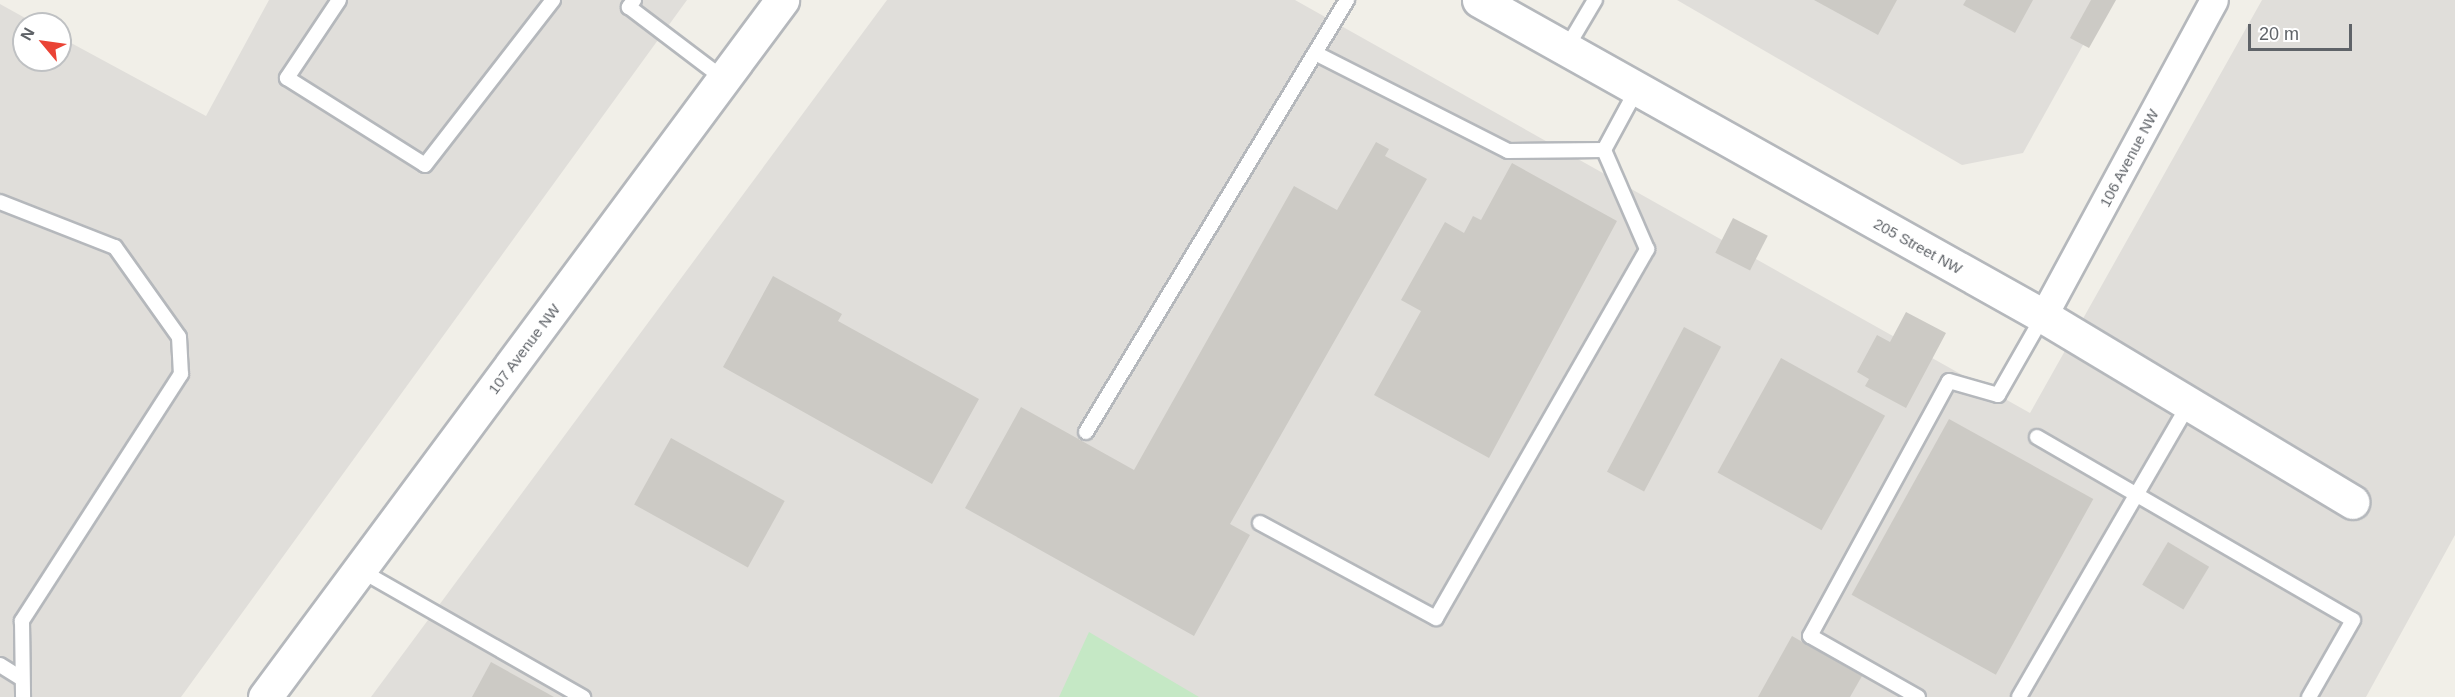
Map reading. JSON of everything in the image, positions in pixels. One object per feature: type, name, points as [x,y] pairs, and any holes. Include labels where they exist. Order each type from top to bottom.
[{"type":"street","name":"107 Avenue NW","points":[[265,697],[782,0]]},
{"type":"street","name":"205 Street NW","points":[[1479,0],[2043,316],[2352,502]]},
{"type":"street","name":"106 Avenue NW","points":[[2043,316],[2214,0]]},
{"type":"lane","points":[[339,0],[287,78],[425,165],[553,0]]},
{"type":"lane","points":[[1086,432],[1347,0]]},
{"type":"lane","points":[[1566,49],[1595,0]]},
{"type":"lane","points":[[628,2],[724,79]]},
{"type":"lane","points":[[1315,53],[1508,151],[1604,150]]},
{"type":"lane","points":[[1604,150],[1637,89]]},
{"type":"lane","points":[[1260,523],[1436,618],[1647,249],[1604,150]]},
{"type":"lane","points":[[0,202],[115,247],[179,337],[181,374],[22,621],[22,697]]},
{"type":"lane","points":[[1918,697],[1810,636],[1949,381],[1998,395],[2043,316]]},
{"type":"lane","points":[[2019,697],[2189,404]]},
{"type":"lane","points":[[2037,437],[2353,620],[2309,697]]},
{"type":"lane","points":[[360,570],[583,697]]},
{"type":"lane","points":[[0,665],[21,678]]},
{"type":"shaded area","points":[[269,0],[687,0],[181,697],[0,697],[0,4],[14,12],[12,12],[12,72],[72,72],[72,43],[206,116]]},
{"type":"shaded area","points":[[887,0],[1295,0],[2030,413],[2262,0],[2455,0],[2455,535],[2366,697],[371,697]]},
{"type":"shaded area","points":[[1677,0],[2108,0],[2023,153],[1962,165]]},
{"type":"green space","points":[[1089,632],[1199,697],[1059,697]]},
{"type":"building","points":[[1814,0],[1897,0],[1878,35]]},
{"type":"building","points":[[1966,0],[2033,0],[2015,33],[1963,5]]},
{"type":"building","points":[[2091,0],[2116,0],[2089,48],[2070,38]]},
{"type":"building","points":[[1376,142],[1389,149],[1385,156],[1427,179],[1230,524],[1250,535],[1194,636],[965,508],[1021,407],[1134,470],[1294,186],[1337,210]]},
{"type":"building","points":[[1512,163],[1617,221],[1489,458],[1374,395],[1421,311],[1401,300],[1445,222],[1464,233],[1473,216],[1481,220]]},
{"type":"building","points":[[1733,218],[1768,236],[1750,270],[1715,253]]},
{"type":"building","points":[[773,276],[842,314],[838,321],[979,399],[932,484],[723,367]]},
{"type":"building","points":[[1906,312],[1946,333],[1906,408],[1865,386],[1869,379],[1857,372],[1877,335],[1890,342]]},
{"type":"building","points":[[1684,327],[1721,347],[1644,492],[1607,472]]},
{"type":"building","points":[[1781,358],[1885,416],[1822,530],[1717,473]]},
{"type":"building","points":[[1949,419],[2093,499],[1996,675],[1852,595]]},
{"type":"building","points":[[671,438],[785,501],[748,567],[634,504]]},
{"type":"building","points":[[2168,542],[2209,567],[2183,610],[2142,585]]},
{"type":"building","points":[[1792,636],[1862,676],[1850,697],[1758,697]]},
{"type":"building","points":[[491,662],[554,697],[472,697]]}]
